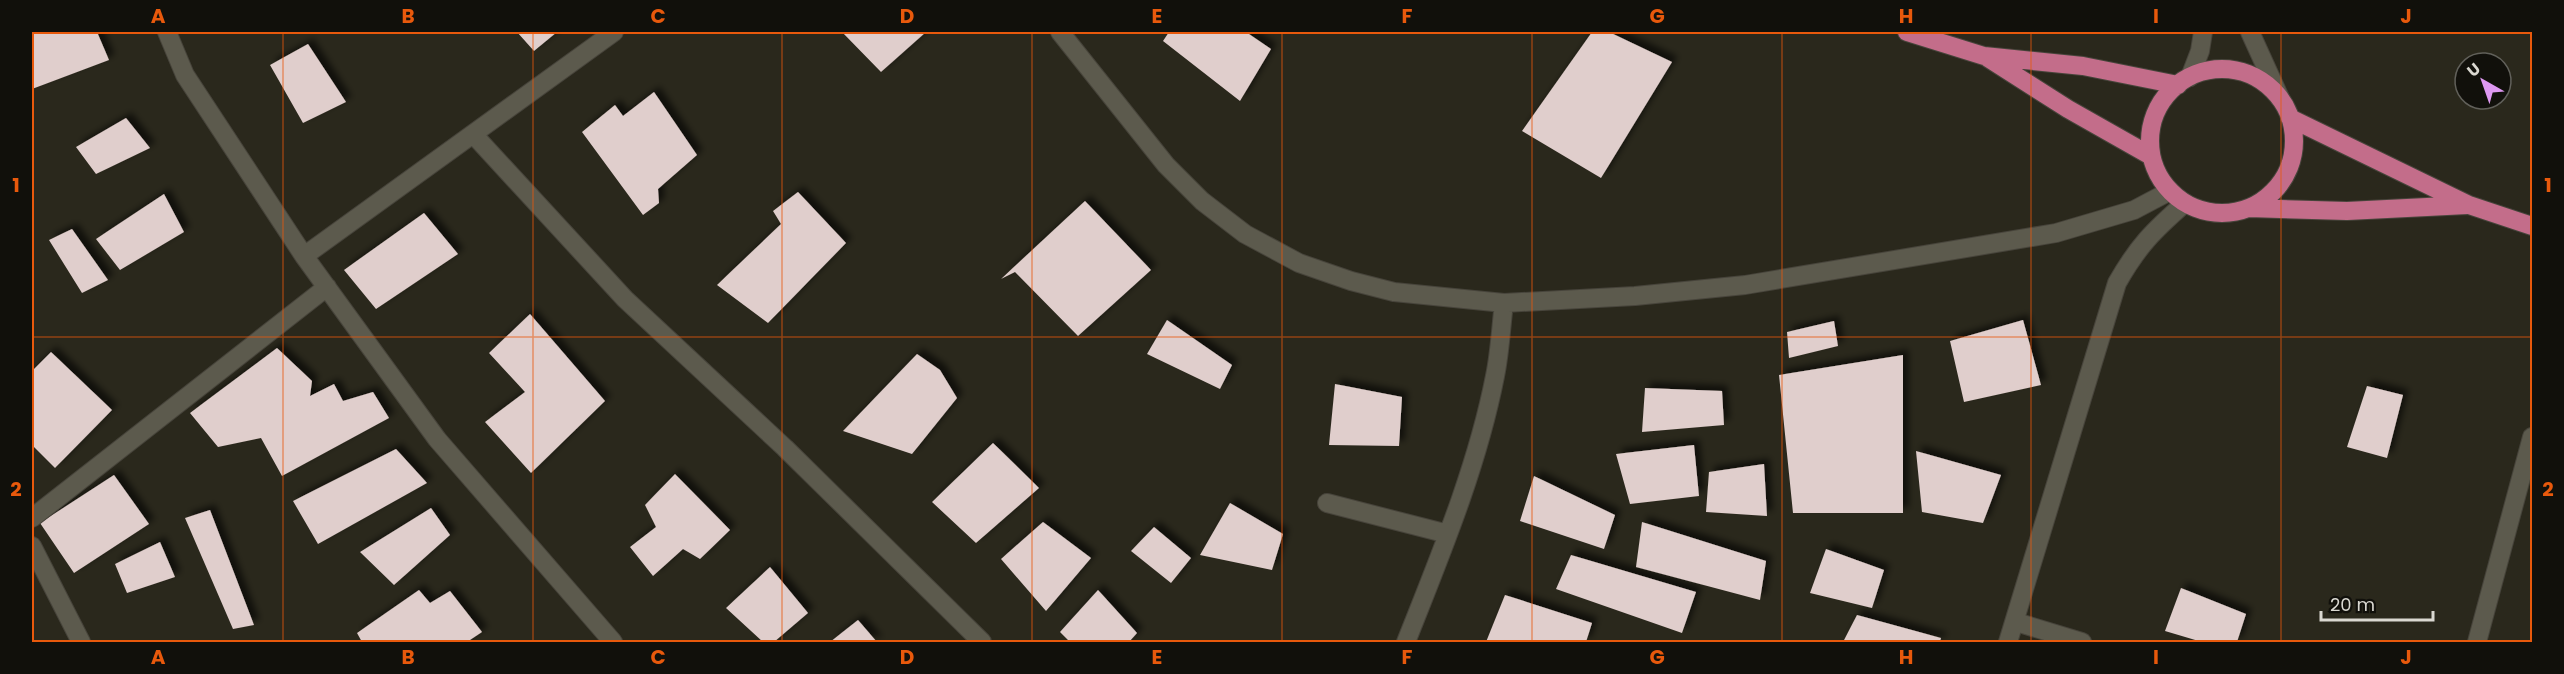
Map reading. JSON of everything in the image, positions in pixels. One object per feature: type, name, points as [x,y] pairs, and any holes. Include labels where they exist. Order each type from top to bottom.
[{"type":"highway","points":[[1907,32],[1984,56],[2083,66],[2184,81]]},
{"type":"highway","points":[[1984,56],[2068,109],[2151,156]]},
{"type":"highway","points":[[2249,208],[2267,196],[2282,180],[2290,161],[2294,139],[2290,118],[2280,98],[2267,85],[2235,70],[2210,71],[2184,81],[2166,96],[2157,109],[2150,140],[2151,156],[2161,181],[2185,203],[2206,212],[2227,213],[2249,208],[2347,211],[2469,205]]},
{"type":"highway","points":[[2290,118],[2469,205],[2532,226]]},
{"type":"street","points":[[167,32],[185,75],[304,256],[437,439],[613,642]]},
{"type":"street","points":[[304,256],[614,32]]},
{"type":"street","points":[[1060,32],[1166,165],[1202,201],[1245,234],[1299,263],[1351,281],[1394,292],[1504,303],[1635,296],[1745,285],[2056,233],[2134,210],[2170,191]]},
{"type":"street","points":[[2184,81],[2200,51],[2203,32]]},
{"type":"street","points":[[2250,32],[2280,98]]},
{"type":"street","points":[[473,134],[625,299],[785,448],[982,642]]},
{"type":"street","points":[[2008,642],[2016,622],[2117,283],[2132,256],[2148,236],[2185,203]]},
{"type":"street","points":[[32,518],[327,287]]},
{"type":"street","points":[[1406,642],[1449,534],[1472,465],[1496,376],[1504,303]]},
{"type":"street","points":[[2476,642],[2532,436]]},
{"type":"street","points":[[1327,503],[1449,534]]},
{"type":"street","points":[[32,546],[81,642]]},
{"type":"street","points":[[2016,622],[2082,642]]},
{"type":"building","points":[[32,32],[97,32],[109,60],[32,89]]},
{"type":"building","points":[[517,32],[557,32],[534,51]]},
{"type":"building","points":[[842,32],[926,32],[881,72]]},
{"type":"building","points":[[1169,32],[1246,32],[1271,49],[1240,101],[1163,41]]},
{"type":"building","points":[[1592,32],[1609,32],[1672,62],[1601,178],[1522,131]]},
{"type":"building","points":[[308,44],[346,102],[303,123],[270,65]]},
{"type":"building","points":[[654,92],[697,155],[658,189],[659,203],[643,215],[582,132],[615,105],[623,116]]},
{"type":"building","points":[[126,118],[150,148],[96,174],[76,147]]},
{"type":"building","points":[[798,192],[846,243],[768,323],[717,285],[781,224],[773,211]]},
{"type":"building","points":[[164,194],[184,232],[120,270],[96,239]]},
{"type":"building","points":[[1085,201],[1151,270],[1078,336],[1015,272],[1001,279]]},
{"type":"building","points":[[424,213],[458,254],[376,309],[344,270]]},
{"type":"building","points":[[72,229],[108,280],[82,293],[49,240]]},
{"type":"building","points":[[530,314],[605,401],[531,473],[485,422],[525,392],[489,353]]},
{"type":"building","points":[[1167,320],[1232,365],[1220,389],[1147,354]]},
{"type":"building","points":[[2023,320],[2041,385],[1964,402],[1950,341]]},
{"type":"building","points":[[1834,321],[1838,346],[1789,358],[1787,332]]},
{"type":"building","points":[[277,348],[312,381],[310,396],[334,384],[343,401],[373,392],[389,418],[282,476],[261,438],[218,447],[190,413]]},
{"type":"building","points":[[51,352],[112,410],[55,468],[32,445],[32,371]]},
{"type":"building","points":[[917,354],[940,370],[957,398],[912,454],[843,431]]},
{"type":"building","points":[[1903,355],[1903,513],[1793,513],[1779,375]]},
{"type":"building","points":[[1335,384],[1402,397],[1399,446],[1329,445]]},
{"type":"building","points":[[2367,386],[2403,395],[2387,458],[2347,447]]},
{"type":"building","points":[[1645,388],[1722,391],[1724,425],[1642,432]]},
{"type":"building","points":[[993,443],[1039,488],[976,543],[932,502]]},
{"type":"building","points":[[1694,445],[1699,496],[1630,504],[1616,454]]},
{"type":"building","points":[[396,449],[427,483],[318,544],[293,501]]},
{"type":"building","points":[[1916,451],[2001,475],[1983,523],[1922,512]]},
{"type":"building","points":[[1764,464],[1767,516],[1706,512],[1709,472]]},
{"type":"building","points":[[675,474],[730,530],[700,559],[683,549],[653,576],[630,547],[656,527],[645,505]]},
{"type":"building","points":[[114,475],[149,524],[74,573],[40,523]]},
{"type":"building","points":[[1534,476],[1615,515],[1604,549],[1520,521]]},
{"type":"building","points":[[1230,503],[1283,534],[1272,570],[1200,555]]},
{"type":"building","points":[[431,508],[450,535],[394,585],[360,552]]},
{"type":"building","points":[[210,510],[254,625],[233,629],[185,518]]},
{"type":"building","points":[[1043,522],[1091,558],[1046,611],[1001,559]]},
{"type":"building","points":[[1642,522],[1766,561],[1760,600],[1636,567]]},
{"type":"building","points":[[1154,527],[1191,558],[1171,583],[1131,551]]},
{"type":"building","points":[[160,542],[175,577],[127,593],[115,564]]},
{"type":"building","points":[[1826,549],[1884,570],[1872,608],[1810,593]]},
{"type":"building","points":[[1571,555],[1696,592],[1682,633],[1556,589]]},
{"type":"building","points":[[770,567],[808,613],[774,642],[763,642],[726,608]]},
{"type":"building","points":[[2181,588],[2246,614],[2237,642],[2202,642],[2165,631]]},
{"type":"building","points":[[419,590],[430,603],[450,591],[482,632],[467,642],[362,642],[357,633]]},
{"type":"building","points":[[1098,590],[1137,633],[1129,642],[1070,642],[1060,632]]},
{"type":"building","points":[[1505,595],[1592,623],[1586,642],[1486,642]]},
{"type":"building","points":[[1857,615],[1941,638],[1940,642],[1843,642]]},
{"type":"building","points":[[858,620],[877,642],[830,642]]}]
